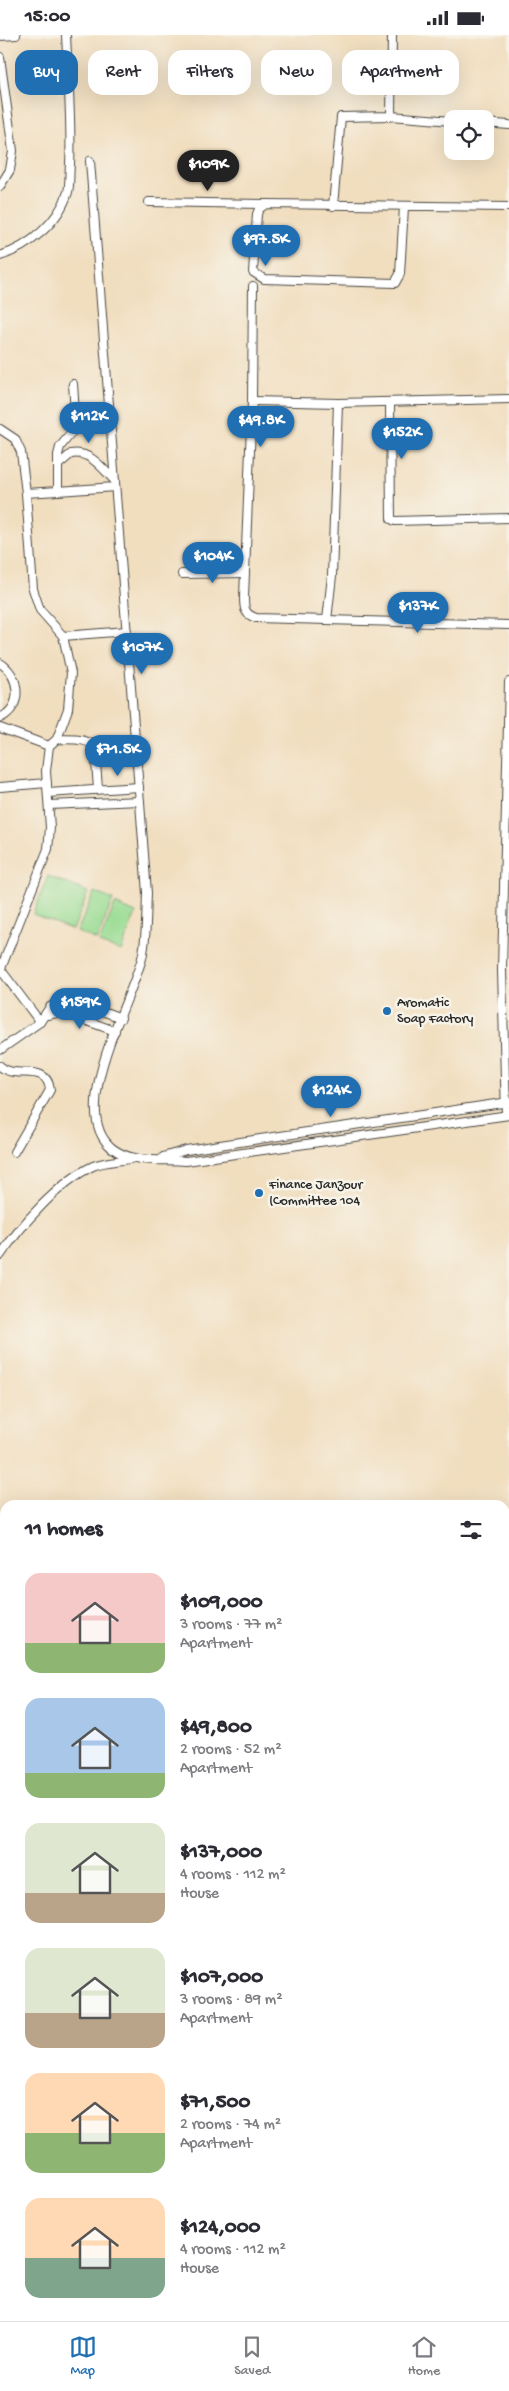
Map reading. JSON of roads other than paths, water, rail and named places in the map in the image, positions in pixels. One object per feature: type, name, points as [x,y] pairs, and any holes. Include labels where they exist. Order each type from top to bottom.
[{"type":"street","points":[[0,36],[16,35]]},
{"type":"street","points":[[0,256],[23,247],[38,235],[58,212],[68,192],[71,148],[66,35]]},
{"type":"street","points":[[391,116],[392,35]]},
{"type":"street","points":[[0,57],[13,151],[10,170],[0,185]]},
{"type":"street","points":[[333,206],[341,117],[391,116],[444,120]]},
{"type":"street","points":[[494,124],[509,125]]},
{"type":"street","points":[[90,161],[147,893],[144,942],[134,985],[101,1072],[96,1110],[103,1137],[110,1147],[134,1159]]},
{"type":"street","points":[[149,202],[509,207]]},
{"type":"street","points":[[266,204],[259,209],[257,214],[253,272],[264,279],[395,283],[400,274],[404,207]]},
{"type":"street","points":[[253,286],[252,401],[244,609],[248,615],[256,618],[509,625]]},
{"type":"street","points":[[58,491],[60,447],[76,427],[74,384]]},
{"type":"street","points":[[252,401],[338,403],[509,399]]},
{"type":"street","points":[[390,402],[391,519],[395,521],[509,518]]},
{"type":"street","points":[[328,619],[332,576],[338,403]]},
{"type":"street","points":[[0,429],[15,439],[21,452],[33,589],[40,610],[63,636],[71,673],[68,709],[57,739],[49,746],[46,771],[49,805],[48,849],[0,970],[40,1022]]},
{"type":"street","points":[[58,465],[71,454],[84,454],[99,465],[115,484]]},
{"type":"street","points":[[26,493],[115,484]]},
{"type":"street","points":[[182,573],[245,573]]},
{"type":"street","points":[[63,636],[127,631]]},
{"type":"street","points":[[0,663],[12,674],[16,685],[15,703],[9,712],[0,719]]},
{"type":"street","points":[[0,1256],[34,1214],[65,1184],[94,1165],[134,1159],[186,1161],[508,1115],[502,970],[509,682]]},
{"type":"street","points":[[8,730],[6,723],[9,712]]},
{"type":"street","points":[[0,728],[49,746]]},
{"type":"street","points":[[57,739],[88,741],[93,744],[95,748],[98,789]]},
{"type":"street","points":[[0,787],[47,783]]},
{"type":"street","points":[[48,793],[138,787]]},
{"type":"street","points":[[49,805],[140,801]]},
{"type":"street","points":[[0,1050],[40,1022],[47,1015],[50,1007],[63,1000],[81,1003],[121,1018]]},
{"type":"street","points":[[47,1015],[62,1013],[115,1031]]},
{"type":"street","points":[[0,1066],[9,1072],[39,1074],[46,1077],[49,1083],[50,1090],[14,1152]]},
{"type":"street","points":[[159,1159],[186,1150],[424,1116],[507,1102]]},
{"type":"street","points":[[424,1116],[426,1127]]},
{"type":"street","points":[[236,1143],[238,1154]]},
{"type":"place","name":"Aromatic Soap Factory","points":[[387,1011]]},
{"type":"place","name":"Finance Janzour (Committee 104","points":[[259,1193]]}]
